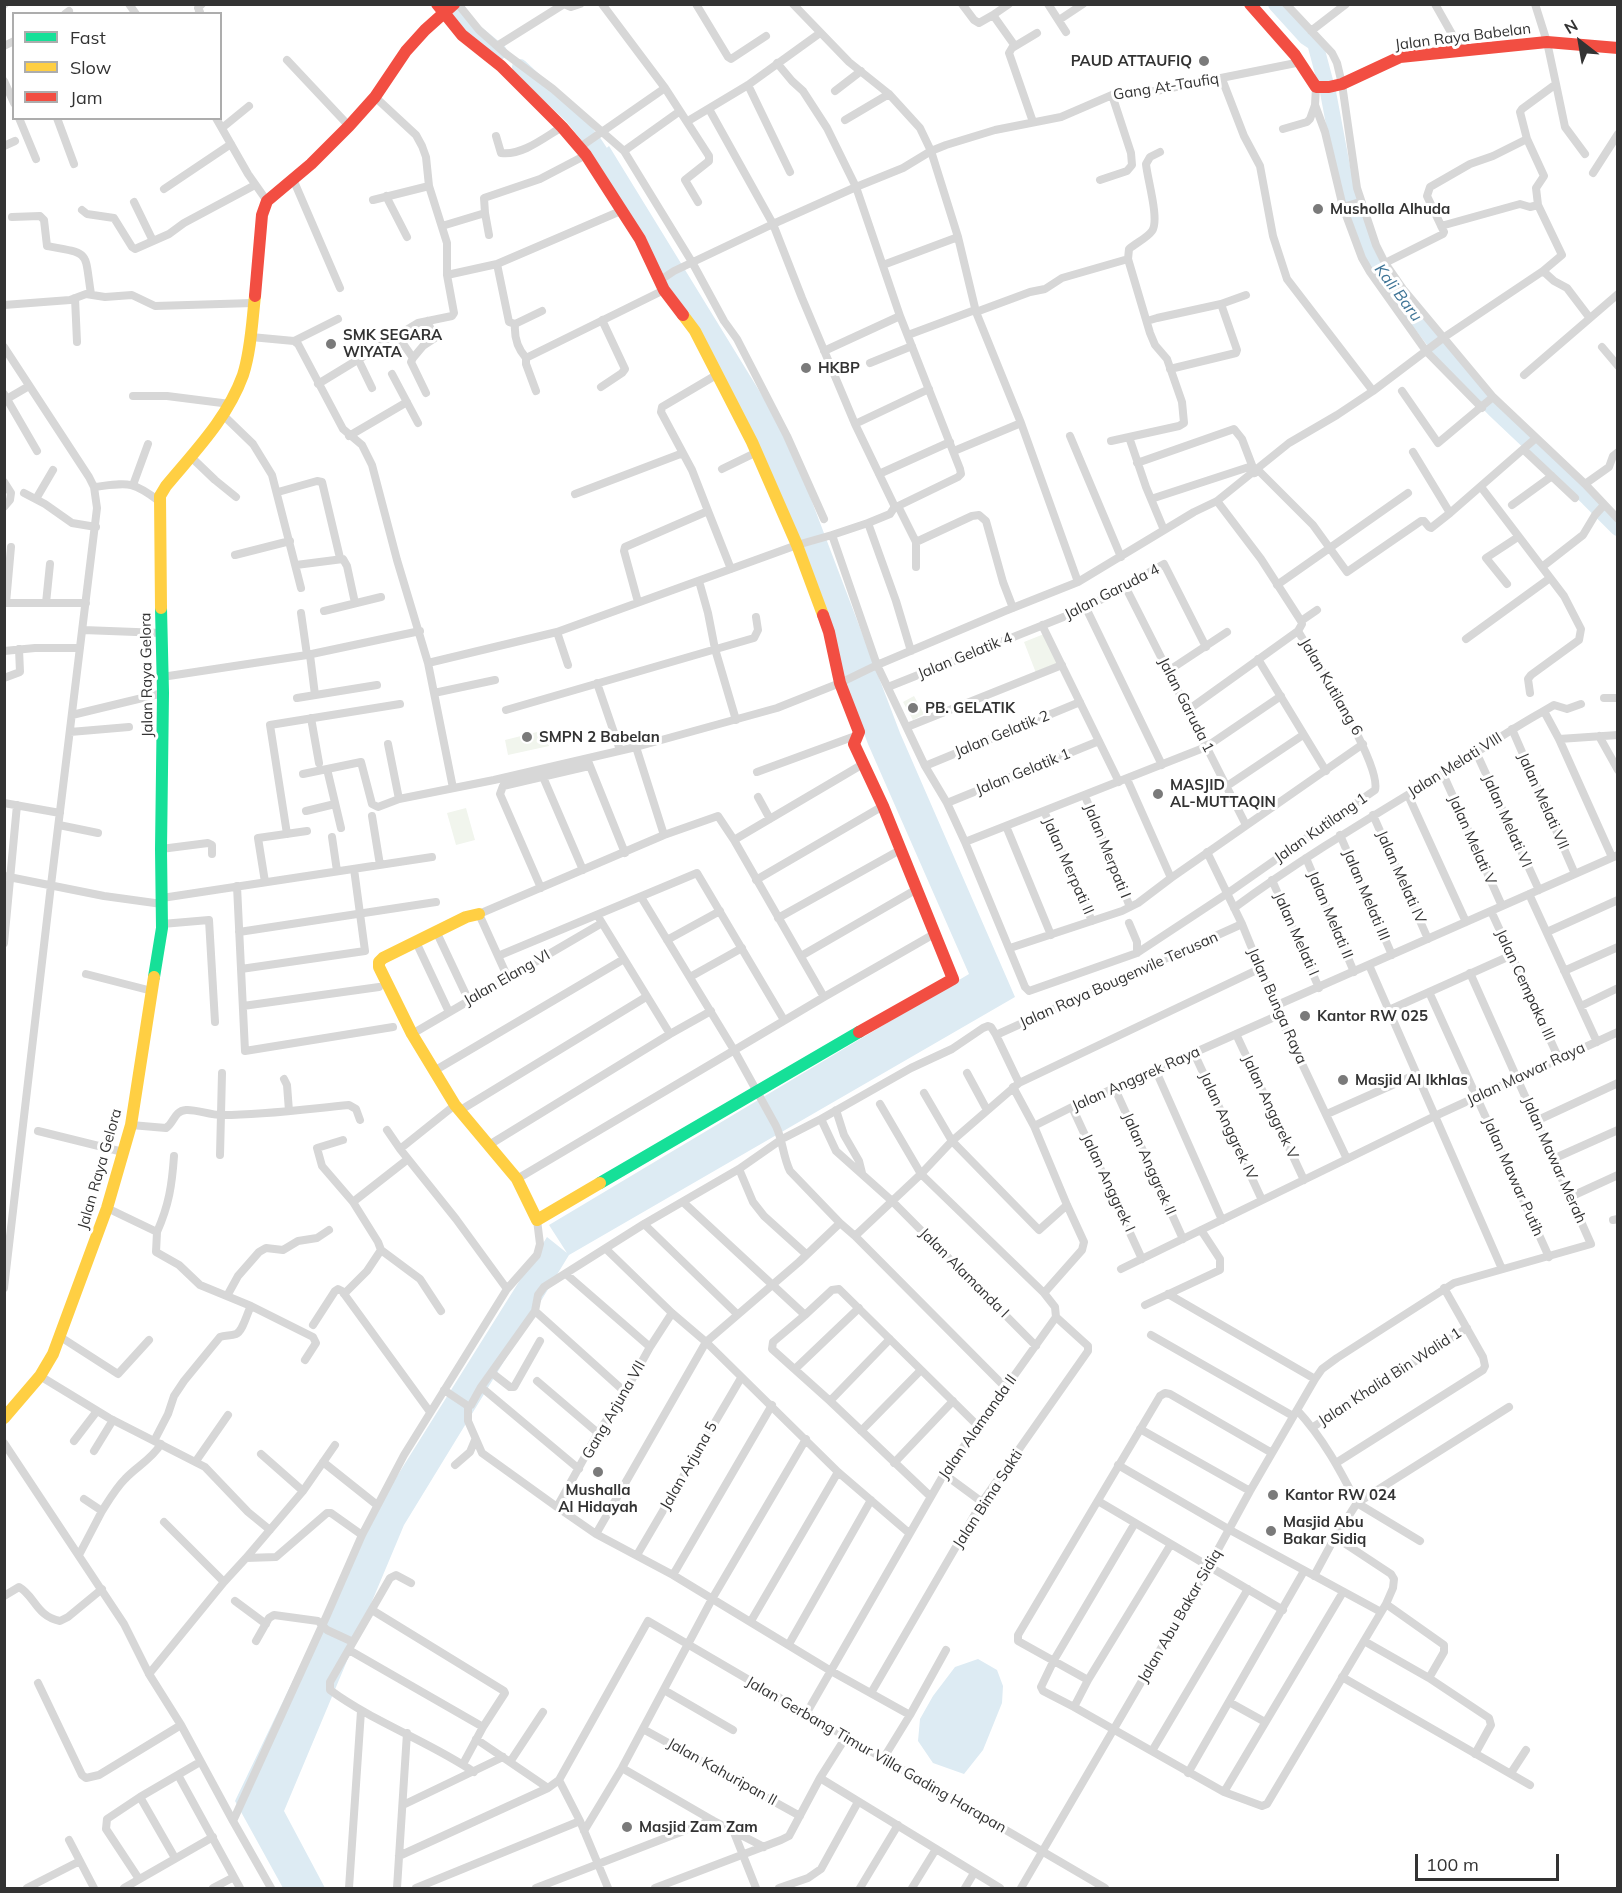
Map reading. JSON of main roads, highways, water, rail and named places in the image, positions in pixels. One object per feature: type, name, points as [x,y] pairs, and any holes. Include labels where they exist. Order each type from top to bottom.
[{"type":"waterway","points":[[449,4],[470,28],[499,52]]},
{"type":"waterway","name":"Kali Baru","points":[[1276,4],[1306,37],[1315,43],[1328,92],[1344,177],[1367,253],[1453,366],[1495,410],[1618,528]]},
{"type":"waterway","points":[[520,67],[572,116],[612,170]]},
{"type":"place","name":"PAUD ATTAUFIQ","points":[[1204,61]]},
{"type":"place","name":"Musholla Alhuda","points":[[1318,209]]},
{"type":"place","name":"SMK SEGARA WIYATA","points":[[331,344]]},
{"type":"place","name":"HKBP","points":[[806,368]]},
{"type":"place","name":"PB. GELATIK","points":[[913,708]]},
{"type":"place","name":"SMPN 2 Babelan","points":[[527,737]]},
{"type":"place","name":"MASJID AL-MUTTAQIN","points":[[1158,794]]},
{"type":"place","name":"Kantor RW 025","points":[[1305,1016]]},
{"type":"place","name":"Masjid Al Ikhlas","points":[[1343,1080]]},
{"type":"place","name":"Mushalla Al Hidayah","points":[[598,1472]]},
{"type":"place","name":"Kantor RW 024","points":[[1273,1495]]},
{"type":"place","name":"Masjid Abu Bakar Sidiq","points":[[1271,1531]]},
{"type":"place","name":"Masjid Zam Zam","points":[[627,1827]]}]
